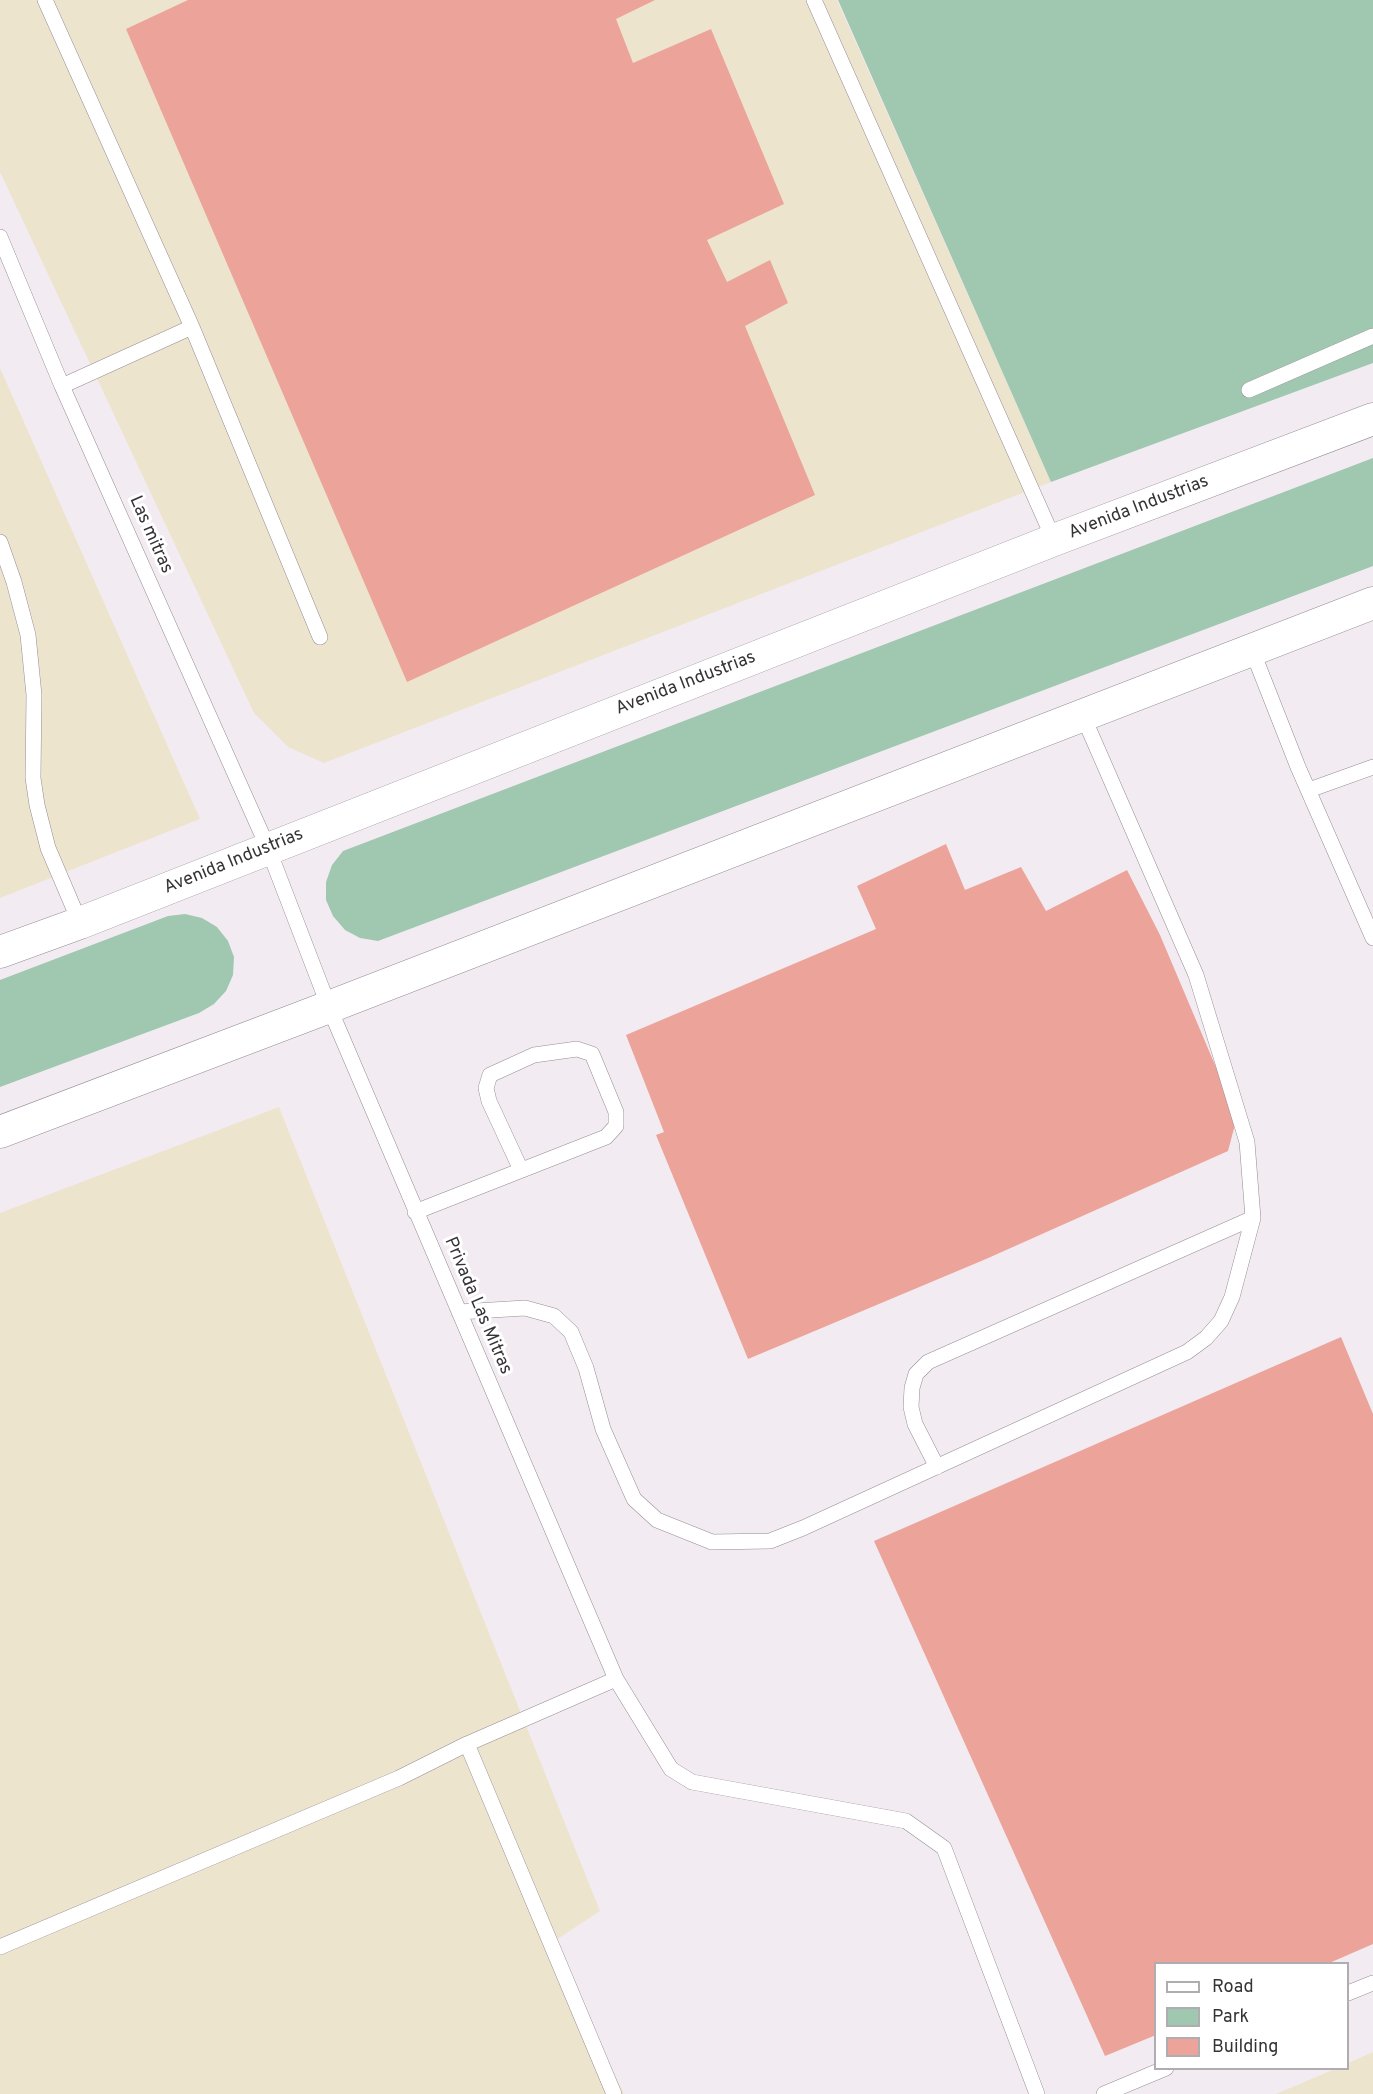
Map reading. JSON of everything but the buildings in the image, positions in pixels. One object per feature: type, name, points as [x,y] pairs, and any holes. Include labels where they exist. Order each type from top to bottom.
[{"type":"street","name":"Avenida Industrias","points":[[0,952],[80,923],[1054,540],[1373,419]]},
{"type":"street","points":[[0,1132],[1373,603]]},
{"type":"lane","points":[[45,0],[192,327],[320,637]]},
{"type":"lane","points":[[814,0],[1054,540]]},
{"type":"lane","name":"Las mitras","points":[[0,237],[62,386],[267,848]]},
{"type":"lane","points":[[62,386],[192,327]]},
{"type":"lane","points":[[1249,390],[1373,336]]},
{"type":"lane","points":[[0,542],[14,582],[28,635],[34,695],[33,778],[37,805],[48,848],[80,923]]},
{"type":"lane","points":[[1252,650],[1373,938]]},
{"type":"lane","points":[[459,1312],[525,1308],[554,1316],[571,1332],[586,1368],[603,1429],[634,1499],[657,1520],[712,1542],[770,1541],[1187,1352],[1206,1338],[1221,1321],[1232,1298],[1253,1218],[1247,1142],[1196,975],[1083,716]]},
{"type":"lane","points":[[1309,790],[1373,767]]},
{"type":"lane","name":"Privada Las Mitras","points":[[267,848],[329,1007],[415,1212],[616,1679],[671,1769],[692,1782],[906,1821],[944,1848],[1037,2094]]},
{"type":"lane","points":[[415,1212],[606,1137],[616,1126],[616,1112],[592,1054],[577,1049],[534,1055],[490,1075],[486,1088],[489,1101],[521,1170]]},
{"type":"lane","points":[[937,1467],[915,1424],[911,1407],[912,1388],[916,1374],[928,1362],[1253,1218]]},
{"type":"lane","points":[[0,1947],[399,1778],[467,1744],[616,1679]]},
{"type":"lane","points":[[467,1744],[614,2094]]},
{"type":"lane","points":[[1349,1993],[1373,1983]]},
{"type":"lane","points":[[1104,2094],[1161,2070]]},
{"type":"shaded area","points":[[0,0],[837,0],[1051,482],[324,763],[288,747],[254,713],[0,172]]},
{"type":"shaded area","points":[[0,368],[200,819],[0,898]]},
{"type":"shaded area","points":[[279,1107],[600,1911],[553,1942],[624,2094],[0,2094],[0,1213]]},
{"type":"shaded area","points":[[1373,2052],[1373,2094],[1276,2094],[1333,2070],[1349,2070],[1349,2063]]},
{"type":"green space","points":[[838,0],[1373,0],[1373,363],[1051,482]]},
{"type":"green space","points":[[1373,458],[1373,566],[378,941],[360,938],[345,930],[333,916],[326,900],[326,882],[332,865],[343,851]]},
{"type":"green space","points":[[185,914],[202,918],[217,927],[228,941],[234,957],[233,975],[226,991],[214,1004],[199,1013],[0,1087],[0,980],[168,916]]}]
